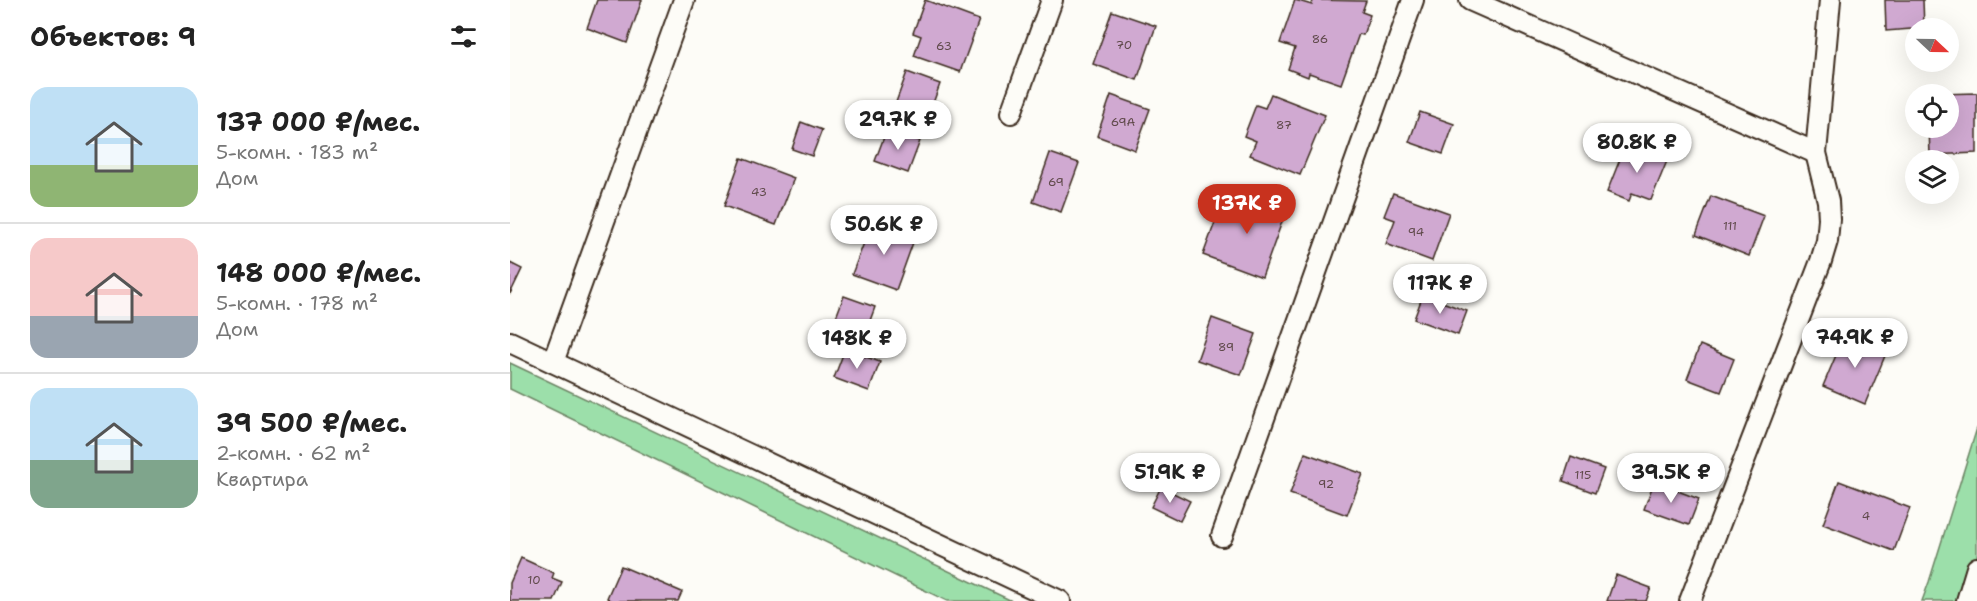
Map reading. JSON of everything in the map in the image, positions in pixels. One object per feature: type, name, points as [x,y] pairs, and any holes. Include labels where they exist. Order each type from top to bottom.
[{"type":"street","points":[[554,362],[684,0]]},
{"type":"street","points":[[1011,113],[1052,0]]},
{"type":"street","points":[[1222,536],[1413,0]]},
{"type":"street","points":[[1470,0],[1816,153]]},
{"type":"street","points":[[1690,601],[1827,241],[1828,201],[1816,153],[1830,0]]},
{"type":"street","points":[[510,342],[1060,601]]},
{"type":"street","points":[[1967,601],[1977,568]]},
{"type":"green space","points":[[510,363],[1012,601],[947,601],[510,389]]},
{"type":"green space","points":[[1977,428],[1977,601],[1922,601],[1929,582]]},
{"type":"building","points":[[597,0],[642,0],[627,43],[587,28]]},
{"type":"building","points":[[925,0],[979,20],[960,72],[914,56],[921,36],[913,33]]},
{"type":"building","points":[[1295,0],[1312,5],[1313,0],[1366,1],[1362,12],[1370,15],[1363,35],[1359,34],[1341,84],[1309,73],[1308,77],[1288,69],[1295,48],[1280,43]]},
{"type":"building","points":[[1885,0],[1923,0],[1924,18],[1905,18],[1905,30],[1886,31]]},
{"type":"building","points":[[1112,11],[1156,26],[1137,80],[1093,64]]},
{"type":"building","points":[[907,72],[940,84],[928,117],[895,105]]},
{"type":"building","points":[[1959,93],[1977,93],[1977,153],[1959,154],[1959,150],[1930,150],[1929,138],[1959,138]]},
{"type":"building","points":[[1271,94],[1325,115],[1300,175],[1250,155],[1256,141],[1244,136],[1256,105],[1265,108]]},
{"type":"building","points":[[1111,95],[1150,109],[1135,150],[1097,136]]},
{"type":"building","points":[[1420,112],[1454,124],[1443,154],[1409,142]]},
{"type":"building","points":[[801,122],[822,130],[812,156],[792,149]]},
{"type":"building","points":[[887,129],[920,141],[908,173],[875,161]]},
{"type":"building","points":[[1626,144],[1667,161],[1651,200],[1632,193],[1629,201],[1607,192]]},
{"type":"building","points":[[1050,153],[1079,163],[1061,212],[1033,202]]},
{"type":"building","points":[[741,158],[794,178],[776,225],[724,206]]},
{"type":"building","points":[[1243,192],[1287,208],[1262,277],[1203,255],[1217,217],[1232,222]]},
{"type":"building","points":[[1393,193],[1449,213],[1432,261],[1386,244],[1395,220],[1384,216]]},
{"type":"building","points":[[1711,196],[1764,216],[1749,256],[1696,235]]},
{"type":"building","points":[[872,222],[915,237],[896,290],[852,274]]},
{"type":"building","points":[[510,263],[522,269],[510,294]]},
{"type":"building","points":[[1423,295],[1467,311],[1458,335],[1414,319]]},
{"type":"building","points":[[844,296],[875,307],[864,337],[833,325]]},
{"type":"building","points":[[1212,318],[1256,334],[1241,375],[1197,360]]},
{"type":"building","points":[[1845,334],[1887,351],[1865,404],[1823,386]]},
{"type":"building","points":[[1700,345],[1734,359],[1721,392],[1687,379]]},
{"type":"building","points":[[845,349],[880,362],[869,391],[834,378]]},
{"type":"building","points":[[1305,453],[1363,474],[1347,515],[1290,494]]},
{"type":"building","points":[[1571,457],[1604,469],[1595,493],[1563,481]]},
{"type":"building","points":[[1839,481],[1910,508],[1894,551],[1823,524]]},
{"type":"building","points":[[1654,482],[1699,499],[1689,525],[1644,509]]},
{"type":"building","points":[[1161,487],[1190,501],[1180,521],[1151,507]]},
{"type":"building","points":[[521,558],[554,573],[552,578],[562,582],[554,601],[510,601],[510,583]]},
{"type":"building","points":[[621,566],[682,592],[678,601],[612,601],[607,598]]},
{"type":"building","points":[[1616,575],[1651,588],[1646,601],[1607,601]]}]
